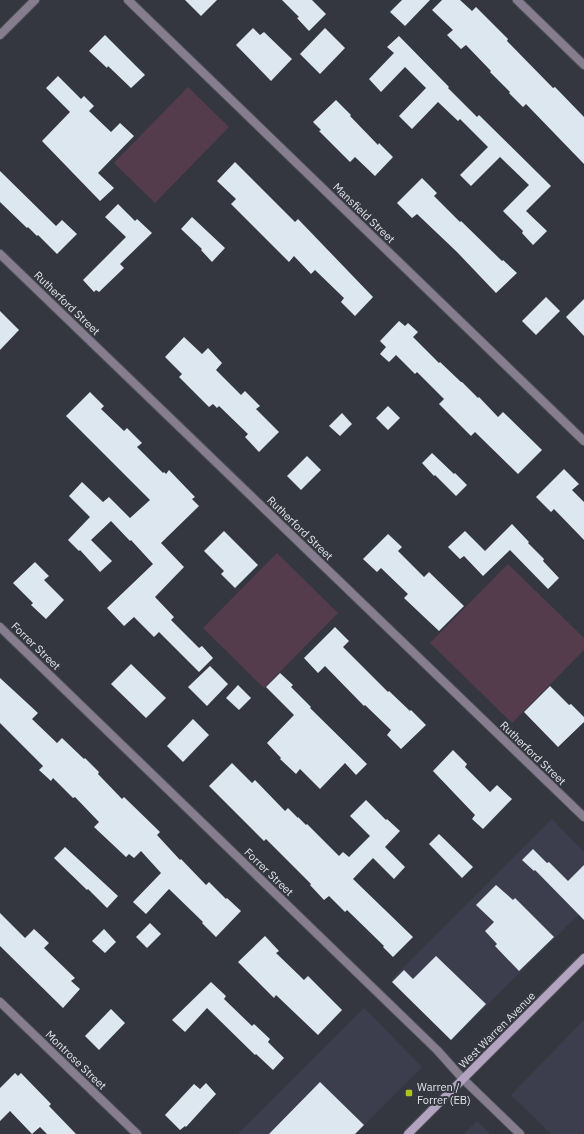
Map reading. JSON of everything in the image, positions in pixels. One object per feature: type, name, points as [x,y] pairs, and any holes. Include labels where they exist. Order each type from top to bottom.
[{"type":"main road","name":"West Warren Avenue","points":[[408,1134],[584,958]]},
{"type":"street","points":[[0,35],[35,0]]},
{"type":"street","name":"Mansfield Street","points":[[128,0],[584,441]]},
{"type":"street","points":[[517,0],[584,65]]},
{"type":"street","name":"Rutherford Street","points":[[0,254],[584,818]]},
{"type":"street","name":"Forrer Street","points":[[0,627],[431,1044],[463,1079],[520,1134]]},
{"type":"street","name":"Montrose Street","points":[[0,1002],[137,1134]]},
{"type":"shaded area","points":[[188,87],[229,127],[155,203],[114,163]]},
{"type":"shaded area","points":[[277,553],[338,613],[264,688],[203,628]]},
{"type":"shaded area","points":[[508,564],[584,638],[584,650],[512,723],[430,643]]},
{"type":"shaded area","points":[[552,819],[584,852],[584,909],[451,1041],[391,980]]},
{"type":"shaded area","points":[[364,1008],[422,1067],[355,1134],[238,1134]]},
{"type":"shaded area","points":[[584,1020],[584,1132],[582,1134],[551,1134],[511,1095]]},
{"type":"shaded area","points":[[477,1121],[490,1134],[464,1134]]},
{"type":"building","points":[[185,0],[217,0],[201,16]]},
{"type":"building","points":[[282,0],[312,0],[326,14],[309,31],[297,18],[299,17]]},
{"type":"building","points":[[402,0],[430,0],[405,26],[390,12]]},
{"type":"building","points":[[442,0],[460,0],[472,11],[476,7],[553,88],[555,87],[584,117],[584,164],[526,104],[523,107],[509,93],[510,92],[466,45],[461,49],[447,35],[453,30],[432,10]]},
{"type":"building","points":[[253,28],[260,35],[264,32],[292,59],[271,81],[236,45]]},
{"type":"building","points":[[325,28],[345,48],[320,74],[300,54]]},
{"type":"building","points":[[105,35],[145,75],[131,88],[108,66],[107,68],[89,51]]},
{"type":"building","points":[[399,36],[477,117],[479,115],[551,186],[526,211],[547,231],[533,245],[522,233],[523,231],[503,211],[529,185],[500,157],[471,186],[460,175],[488,147],[460,119],[458,121],[438,102],[412,129],[399,116],[426,88],[405,67],[381,92],[369,79],[394,53],[387,47]]},
{"type":"building","points":[[58,76],[81,99],[84,96],[94,106],[89,111],[111,132],[120,123],[134,136],[98,173],[114,188],[100,201],[42,141],[70,112],[46,88]]},
{"type":"building","points":[[336,100],[378,145],[379,143],[393,157],[375,176],[355,157],[350,162],[319,131],[321,130],[313,122]]},
{"type":"building","points":[[235,162],[295,222],[298,219],[373,297],[355,316],[341,302],[344,298],[315,270],[311,274],[294,256],[289,262],[231,204],[236,199],[217,181]]},
{"type":"building","points":[[0,171],[56,226],[62,220],[77,234],[57,254],[38,235],[37,236],[28,227],[27,228],[0,202]]},
{"type":"building","points":[[422,178],[437,193],[434,196],[460,222],[461,221],[502,261],[503,260],[517,273],[496,293],[457,252],[417,214],[412,218],[397,203]]},
{"type":"building","points":[[118,204],[135,221],[137,219],[152,233],[120,264],[124,268],[99,292],[96,290],[94,292],[83,280],[126,237],[105,217]]},
{"type":"building","points":[[192,217],[225,248],[212,262],[201,250],[202,249],[181,229]]},
{"type":"building","points":[[546,297],[560,311],[536,335],[522,321]]},
{"type":"building","points":[[584,299],[584,336],[566,317]]},
{"type":"building","points":[[0,311],[19,330],[0,350]]},
{"type":"building","points":[[399,321],[405,326],[408,323],[418,332],[413,337],[439,363],[440,362],[478,398],[479,397],[498,417],[503,412],[542,450],[518,474],[475,432],[471,436],[439,404],[444,399],[417,372],[415,374],[396,355],[389,362],[380,354],[386,347],[380,341]]},
{"type":"building","points":[[184,337],[202,354],[208,348],[222,363],[216,370],[241,395],[245,391],[260,406],[256,409],[279,432],[259,452],[245,437],[248,434],[219,406],[217,408],[213,404],[209,407],[179,377],[182,374],[165,357]]},
{"type":"building","points":[[90,392],[104,406],[101,409],[124,431],[127,428],[142,443],[137,447],[163,473],[164,472],[166,474],[169,470],[195,497],[192,499],[199,506],[161,543],[184,567],[155,597],[174,617],[171,620],[199,648],[202,646],[213,658],[199,672],[159,632],[154,637],[134,617],[124,626],[107,608],[153,564],[131,540],[130,541],[111,521],[91,540],[112,561],[100,572],[80,550],[79,551],[68,540],[90,517],[69,496],[82,482],[103,502],[109,497],[130,518],[150,500],[66,416]]},
{"type":"building","points":[[388,406],[400,418],[388,430],[376,418]]},
{"type":"building","points":[[342,413],[352,424],[340,436],[329,426]]},
{"type":"building","points":[[432,453],[467,485],[456,496],[422,463]]},
{"type":"building","points":[[307,456],[321,470],[301,490],[287,476]]},
{"type":"building","points":[[564,469],[579,484],[572,490],[584,502],[584,540],[554,509],[551,512],[536,497]]},
{"type":"building","points":[[512,524],[559,578],[548,589],[510,550],[483,576],[464,556],[460,559],[448,547],[465,531],[485,551]]},
{"type":"building","points":[[224,531],[258,565],[235,588],[221,574],[224,571],[204,551]]},
{"type":"building","points":[[388,534],[402,547],[398,551],[424,577],[429,572],[464,606],[439,631],[404,598],[408,594],[381,568],[377,572],[363,559]]},
{"type":"building","points":[[35,562],[49,576],[44,580],[64,600],[46,619],[31,605],[33,603],[13,583]]},
{"type":"building","points":[[335,627],[349,641],[343,647],[388,692],[389,691],[410,711],[411,710],[426,725],[401,749],[387,735],[391,730],[365,705],[364,706],[325,666],[318,673],[304,658]]},
{"type":"building","points":[[131,664],[166,698],[146,718],[111,684]]},
{"type":"building","points":[[210,666],[228,684],[207,706],[188,687]]},
{"type":"building","points":[[280,673],[293,685],[291,687],[311,707],[310,708],[367,764],[356,775],[345,763],[320,789],[300,769],[296,774],[280,759],[281,758],[267,743],[294,715],[266,687]]},
{"type":"building","points":[[0,678],[38,713],[32,719],[57,743],[62,738],[84,759],[85,758],[122,799],[124,797],[160,832],[157,835],[180,860],[181,859],[206,885],[209,882],[241,911],[216,937],[202,923],[203,922],[169,889],[146,914],[133,902],[161,873],[141,851],[134,858],[129,854],[126,857],[94,827],[99,822],[75,797],[73,798],[53,778],[51,781],[39,770],[43,766],[0,723]]},
{"type":"building","points":[[238,685],[251,698],[239,710],[226,698]]},
{"type":"building","points":[[550,686],[569,705],[571,704],[584,717],[584,722],[558,747],[524,712]]},
{"type":"building","points":[[193,719],[209,735],[183,762],[167,746]]},
{"type":"building","points":[[453,750],[467,764],[465,767],[490,792],[497,785],[512,799],[483,829],[472,819],[475,815],[433,771]]},
{"type":"building","points":[[232,763],[252,783],[255,780],[285,811],[288,808],[306,825],[307,824],[339,856],[343,852],[349,857],[370,836],[350,816],[366,800],[386,820],[387,819],[400,831],[385,847],[405,867],[394,879],[373,858],[353,879],[413,937],[393,957],[383,947],[384,946],[347,910],[345,912],[329,896],[324,900],[310,885],[311,884],[266,839],[264,841],[209,786]]},
{"type":"building","points":[[439,834],[473,867],[462,878],[429,844]]},
{"type":"building","points":[[65,847],[118,896],[107,908],[54,858]]},
{"type":"building","points":[[533,849],[547,863],[549,862],[568,881],[584,865],[584,920],[535,870],[534,871],[522,860]]},
{"type":"building","points":[[496,885],[513,900],[515,898],[554,937],[519,971],[495,946],[497,944],[485,931],[494,922],[476,905]]},
{"type":"building","points":[[0,913],[25,938],[34,929],[49,943],[44,948],[75,978],[71,981],[80,989],[63,1008],[0,946]]},
{"type":"building","points":[[150,923],[161,934],[147,948],[136,937]]},
{"type":"building","points":[[104,929],[116,942],[105,953],[92,941]]},
{"type":"building","points":[[265,936],[279,951],[276,953],[304,980],[308,976],[342,1010],[318,1035],[276,995],[274,998],[238,962]]},
{"type":"building","points":[[436,956],[486,1004],[451,1040],[392,982],[404,970],[413,979]]},
{"type":"building","points":[[211,982],[226,996],[224,999],[252,1026],[254,1024],[270,1039],[268,1042],[284,1058],[273,1070],[256,1054],[255,1055],[207,1008],[185,1032],[172,1020]]},
{"type":"building","points":[[111,1009],[125,1023],[99,1050],[85,1036]]},
{"type":"building","points":[[15,1073],[18,1076],[21,1073],[51,1104],[49,1106],[76,1134],[47,1134],[40,1127],[32,1134],[10,1111],[0,1121],[0,1088]]},
{"type":"building","points":[[320,1082],[364,1125],[355,1134],[269,1134]]},
{"type":"building","points":[[206,1083],[216,1094],[186,1127],[185,1126],[180,1130],[165,1115],[194,1084],[200,1089]]},
{"type":"place","name":"Warren / Forrer (EB)","points":[[409,1093]]}]
